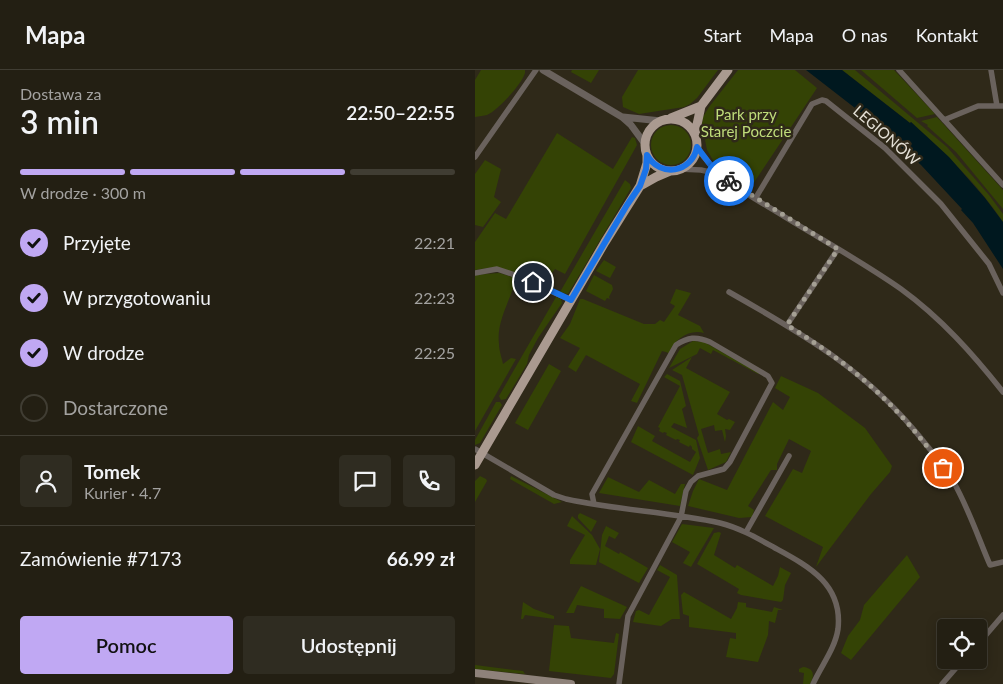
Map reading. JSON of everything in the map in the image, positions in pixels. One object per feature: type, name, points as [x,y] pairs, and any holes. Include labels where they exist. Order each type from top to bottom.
[{"type":"main road","points":[[640,186],[690,162],[695,155],[697,147],[695,134],[701,106],[728,70]]},
{"type":"main road","points":[[475,465],[478,451],[640,186],[646,169],[647,155],[645,144],[649,130],[665,120],[701,106]]},
{"type":"main road","points":[[665,120],[676,119],[687,124],[695,134]]},
{"type":"main road","points":[[647,155],[657,166],[675,170]]},
{"type":"main road","points":[[475,673],[571,684]]},
{"type":"street","points":[[475,157],[536,70]]},
{"type":"street","points":[[543,70],[622,117],[631,125],[645,144]]},
{"type":"street","points":[[899,70],[1003,185]]},
{"type":"street","points":[[944,120],[979,106],[1000,106],[991,70]]},
{"type":"street","name":"LEGIONÓW","points":[[755,199],[812,104],[821,100],[826,101],[885,148],[941,204],[989,264],[1003,293]]},
{"type":"street","points":[[622,117],[665,120]]},
{"type":"street","points":[[697,147],[704,158],[719,174],[755,199],[901,289],[922,305],[961,341],[1003,392]]},
{"type":"street","points":[[675,170],[701,170],[719,174]]},
{"type":"street","points":[[787,325],[838,249]]},
{"type":"street","points":[[475,273],[497,270],[512,274],[571,300]]},
{"type":"street","points":[[729,292],[787,325],[839,359],[888,400],[906,420],[952,480],[961,495],[990,565],[1003,562]]},
{"type":"street","points":[[594,504],[592,494],[676,345],[692,337],[701,338],[768,376],[772,383],[730,462],[724,469],[698,476],[691,482],[686,491],[681,517],[630,610],[619,684]]},
{"type":"street","points":[[478,451],[554,495],[594,504],[720,524],[746,532],[808,567],[829,588],[835,600],[838,628],[834,644],[813,684]]},
{"type":"street","points":[[746,532],[789,456]]},
{"type":"street","points":[[987,633],[1003,616]]},
{"type":"street","points":[[941,684],[955,669]]},
{"type":"green space","points":[[481,70],[525,70],[525,73],[515,90],[497,108],[487,115],[475,117],[475,80]]},
{"type":"green space","points":[[572,70],[599,70],[591,83],[571,72]]},
{"type":"green space","points":[[638,70],[718,70],[697,98],[690,104],[684,107],[639,114],[623,107],[622,97]]},
{"type":"green space","name":"Park przy Starej Poczcie","points":[[738,70],[795,70],[817,88],[751,187],[714,162],[707,150],[702,124],[703,117],[709,107]]},
{"type":"green space","points":[[842,70],[855,70],[947,147],[989,195],[1003,214],[1003,222],[972,182],[936,145],[911,122]]},
{"type":"green space","points":[[861,70],[894,70],[935,114],[917,118]]},
{"type":"green space","points":[[937,117],[1003,190],[1003,209],[956,152],[928,125],[921,121]]},
{"type":"green space","points":[[671,125],[685,131],[691,145],[685,159],[671,165],[657,159],[651,145],[657,131]]},
{"type":"green space","points":[[557,133],[613,169],[632,137],[635,138],[637,145],[565,274],[555,269],[544,284],[495,267],[475,270],[475,242],[495,213],[506,219]]},
{"type":"green space","points":[[485,160],[501,169],[494,197],[501,202],[483,227],[475,225],[475,174]]},
{"type":"green space","points":[[625,180],[630,184],[631,188],[568,294],[560,292]]},
{"type":"green space","points":[[604,260],[616,267],[610,278],[596,271]]},
{"type":"green space","points":[[499,273],[516,278],[500,327],[499,349],[503,364],[511,358],[516,359],[475,431],[475,275]]},
{"type":"green space","points":[[594,275],[612,285],[613,289],[609,297],[610,299],[607,298],[605,301],[586,291]]},
{"type":"green space","points":[[676,289],[691,293],[678,315],[700,326],[704,333],[693,332],[683,336],[675,343],[669,353],[662,351],[637,403],[631,401],[640,384],[586,355],[576,372],[568,367],[580,348],[560,338],[570,324],[580,299],[644,324],[655,324],[660,320],[664,322],[675,306],[670,303]]},
{"type":"green space","points":[[556,297],[561,299],[562,303],[538,338],[529,355],[527,364],[506,399],[501,400],[499,396]]},
{"type":"green space","points":[[693,341],[704,342],[759,373],[713,350],[711,354],[700,348],[697,354],[669,368],[680,349]]},
{"type":"green space","points":[[692,357],[686,368],[730,392],[717,414],[735,422],[730,430],[725,429],[725,442],[722,430],[715,431],[714,425],[701,429],[708,453],[720,449],[721,454],[731,452],[726,462],[708,470],[697,438],[699,435],[682,375],[672,370]]},
{"type":"green space","points":[[549,364],[561,371],[528,430],[515,423]]},
{"type":"green space","points":[[667,374],[680,381],[686,406],[682,409],[687,428],[674,423],[671,427],[696,440],[700,458],[693,475],[631,442],[638,426],[655,436],[652,441],[690,462],[696,452],[690,445],[689,447],[679,442],[680,440],[666,435],[667,433],[659,431],[660,428],[658,427],[680,386],[664,377]]},
{"type":"green space","points":[[781,376],[818,393],[865,428],[892,466],[890,472],[816,567],[823,547],[765,516],[793,469],[802,473],[811,451],[789,439],[777,464],[777,470],[771,470],[748,506],[754,510],[752,517],[739,518],[688,506],[699,479],[727,490],[773,402],[783,410],[790,397],[775,388]]},
{"type":"green space","points":[[496,402],[500,402],[502,405],[480,443],[475,445],[475,440]]},
{"type":"green space","points":[[480,476],[487,481],[475,502],[475,481]]},
{"type":"green space","points":[[511,476],[562,502],[554,504],[510,479]]},
{"type":"green space","points":[[608,477],[639,492],[649,480],[675,494],[681,484],[685,484],[680,506],[599,493]]},
{"type":"green space","points":[[580,513],[597,521],[591,532],[578,518]]},
{"type":"green space","points":[[572,516],[592,535],[600,549],[596,565],[570,564],[570,560],[585,535],[567,526]]},
{"type":"green space","points":[[682,524],[714,528],[691,567],[683,563],[690,552],[672,542]]},
{"type":"green space","points":[[606,526],[619,533],[615,539],[609,536],[605,546],[648,568],[639,583],[599,562],[602,535]]},
{"type":"green space","points":[[714,533],[721,533],[714,555],[735,568],[737,565],[773,586],[780,567],[791,573],[785,585],[781,602],[741,595],[737,593],[739,589],[697,564]]},
{"type":"green space","points":[[907,555],[920,577],[851,660],[841,653],[848,636],[860,620],[864,605]]},
{"type":"green space","points":[[660,565],[677,575],[680,619],[672,619],[661,626],[633,622],[636,611],[639,610],[649,615],[670,577],[657,570]]},
{"type":"green space","points":[[581,586],[627,607],[620,619],[604,618],[604,609],[577,605],[574,613],[566,613]]},
{"type":"green space","points":[[684,592],[731,619],[738,602],[746,603],[746,607],[772,612],[774,607],[783,610],[778,610],[775,623],[769,621],[768,635],[758,662],[726,657],[730,638],[736,639],[736,633],[689,627],[689,616],[683,614],[681,595]]},
{"type":"green space","points":[[523,602],[534,609],[554,616],[554,619],[525,615],[521,619]]},
{"type":"green space","points":[[554,625],[569,626],[571,638],[614,643],[616,633],[619,634],[614,674],[611,678],[549,671]]},
{"type":"green space","points":[[475,665],[523,671],[525,674],[475,669]]},
{"type":"green space","points":[[803,667],[813,672],[810,684],[803,684],[804,673],[799,672],[799,669]]},
{"type":"water","points":[[806,70],[842,70],[911,122],[949,157],[1003,222],[1003,269],[962,209],[921,165],[894,141],[895,139]]},
{"type":"way so far","points":[[729,181],[755,199],[838,249],[787,325],[839,359],[888,400],[943,468]]},
{"type":"route","points":[[533,282],[571,300],[640,186],[646,169],[647,155],[657,166],[666,170],[675,170],[683,168],[690,162],[695,155],[697,147],[712,167],[729,181]]}]
